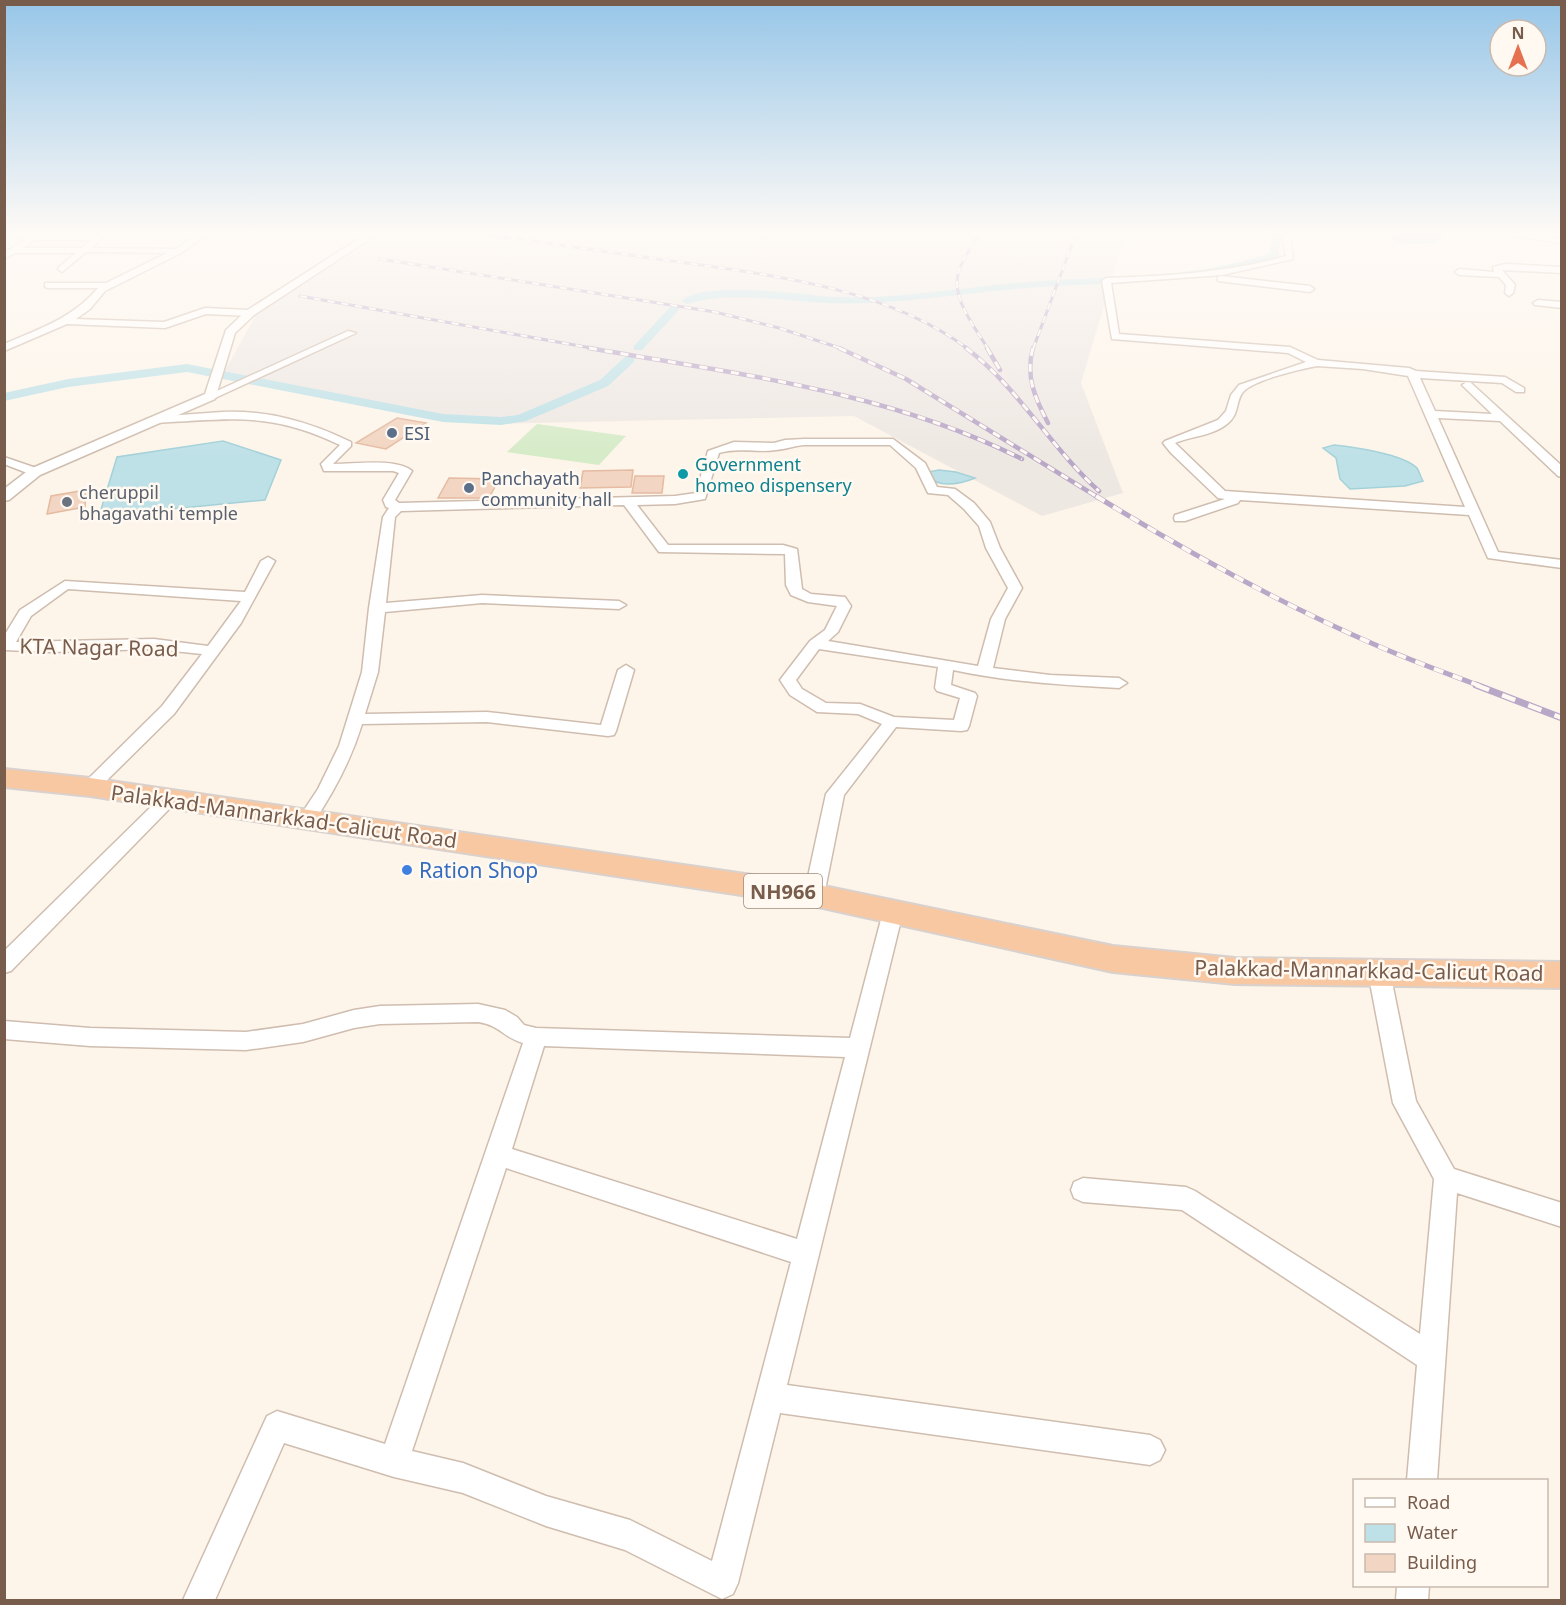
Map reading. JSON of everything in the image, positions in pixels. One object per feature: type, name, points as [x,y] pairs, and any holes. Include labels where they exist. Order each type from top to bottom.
[{"type":"highway","name":"Palakkad-Mannarkkad-Calicut Road","points":[[4,778],[90,787],[814,896],[1113,959],[1235,971],[1562,975]]},
{"type":"street","points":[[4,348],[66,321],[88,306]]},
{"type":"street","points":[[211,396],[230,332],[260,306]]},
{"type":"street","points":[[1110,306],[1115,337],[1290,350],[1316,363]]},
{"type":"street","points":[[66,321],[165,325],[205,311],[250,312]]},
{"type":"street","points":[[4,497],[35,472],[260,375],[351,333]]},
{"type":"street","points":[[1473,511],[1222,495],[1175,451],[1170,443],[1172,440],[1226,420],[1232,411],[1234,396],[1241,388],[1259,379],[1316,363],[1390,369],[1413,374],[1505,380],[1520,390]]},
{"type":"street","points":[[1413,374],[1493,555],[1562,564]]},
{"type":"street","points":[[1467,385],[1562,473]]},
{"type":"street","points":[[1430,414],[1502,418]]},
{"type":"street","points":[[152,420],[247,415],[325,433],[347,444],[327,464],[328,468],[394,467],[406,471],[389,500],[390,504],[397,507],[675,500],[701,496],[714,451],[734,445],[776,447],[784,443],[804,442],[893,442],[921,466],[932,490],[951,492],[969,506],[985,525],[993,548],[1015,588],[998,619],[984,672]]},
{"type":"street","points":[[4,460],[35,472]]},
{"type":"street","points":[[1180,518],[1234,500],[1227,496]]},
{"type":"street","points":[[627,500],[664,549],[783,549],[792,552],[793,585],[796,592],[808,598],[840,600],[844,603],[831,632],[815,644],[788,680],[796,692],[823,708],[860,709],[892,722],[961,726],[969,696],[943,688],[946,664]]},
{"type":"street","points":[[307,819],[326,790],[347,746],[370,672],[388,517],[397,507]]},
{"type":"street","name":"KTA Nagar Road","points":[[90,787],[168,710],[234,623],[268,561]]},
{"type":"street","name":"KTA Nagar Road","points":[[212,651],[154,644],[5,646],[25,613],[65,585],[250,597]]},
{"type":"street","points":[[376,608],[482,599],[619,605]]},
{"type":"street","points":[[815,644],[984,672],[1050,680],[1119,683]]},
{"type":"street","points":[[355,719],[487,717],[608,731],[626,670]]},
{"type":"street","points":[[814,896],[835,794],[892,722]]},
{"type":"street","points":[[4,965],[168,800]]},
{"type":"street","points":[[199,1600],[277,1426],[394,1462],[463,1478],[546,1511],[630,1536],[722,1583],[892,912]]},
{"type":"street","points":[[1379,972],[1405,1103],[1446,1178],[1422,1479]]},
{"type":"street","points":[[4,1030],[90,1037],[246,1041],[303,1034],[354,1019],[381,1015],[478,1013],[497,1016],[509,1023],[517,1032],[536,1037],[856,1048]]},
{"type":"street","points":[[394,1462],[536,1037]]},
{"type":"street","points":[[498,1155],[805,1254]]},
{"type":"street","points":[[1446,1178],[1562,1215]]},
{"type":"street","points":[[1083,1190],[1186,1199],[1432,1358]]},
{"type":"street","points":[[769,1397],[1150,1450]]},
{"type":"shaded area","points":[[268,306],[1104,306],[1081,383],[1123,493],[1042,516],[854,416],[485,424],[222,376],[257,313]]},
{"type":"green space","points":[[537,424],[626,436],[599,465],[507,452]]},
{"type":"water","points":[[223,441],[281,460],[265,500],[99,516],[117,457]]},
{"type":"water","points":[[1334,445],[1377,452],[1401,459],[1417,468],[1423,481],[1405,486],[1350,489],[1340,479],[1336,458],[1323,448]]},
{"type":"water","points":[[939,470],[975,478],[962,482],[941,483],[931,478],[928,472]]},
{"type":"building","name":"ESI","points":[[397,418],[426,423],[386,449],[356,443]]},
{"type":"building","points":[[633,470],[631,487],[580,488],[583,471]]},
{"type":"building","points":[[635,476],[664,476],[662,493],[632,493]]},
{"type":"building","name":"Panchayath community hall","points":[[449,478],[499,479],[489,498],[438,498]]},
{"type":"building","name":"cheruppil bhagavathi temple","points":[[86,490],[85,507],[47,514],[51,496]]},
{"type":"waterway","points":[[638,348],[675,308]]},
{"type":"waterway","points":[[4,397],[68,383],[187,368],[443,418],[501,421],[521,418],[604,383],[630,359]]},
{"type":"railway","points":[[355,306],[597,349]]},
{"type":"railway","points":[[676,306],[715,312],[779,328],[843,349]]},
{"type":"railway","points":[[886,306],[936,328],[968,349]]},
{"type":"railway","points":[[963,306],[988,349]]},
{"type":"railway","points":[[1033,349],[1049,306]]},
{"type":"railway","points":[[589,348],[755,377],[864,401],[971,436],[1022,459]]},
{"type":"railway","points":[[839,348],[906,379],[1099,498]]},
{"type":"railway","points":[[966,348],[1002,381],[1065,456],[1099,491]]},
{"type":"railway","points":[[987,348],[1000,370]]},
{"type":"railway","points":[[1033,348],[1031,377],[1039,405],[1048,423]]},
{"type":"railway","points":[[1096,496],[1200,557],[1306,613],[1391,651],[1480,686]]},
{"type":"railway","points":[[1476,685],[1562,718]]},
{"type":"place","name":"ESI","points":[[392,433]]},
{"type":"place","name":"Government homeo dispensery","points":[[683,474]]},
{"type":"place","name":"Panchayath community hall","points":[[469,488]]},
{"type":"place","name":"cheruppil bhagavathi temple","points":[[67,502]]},
{"type":"place","name":"Ration Shop","points":[[407,870]]}]
